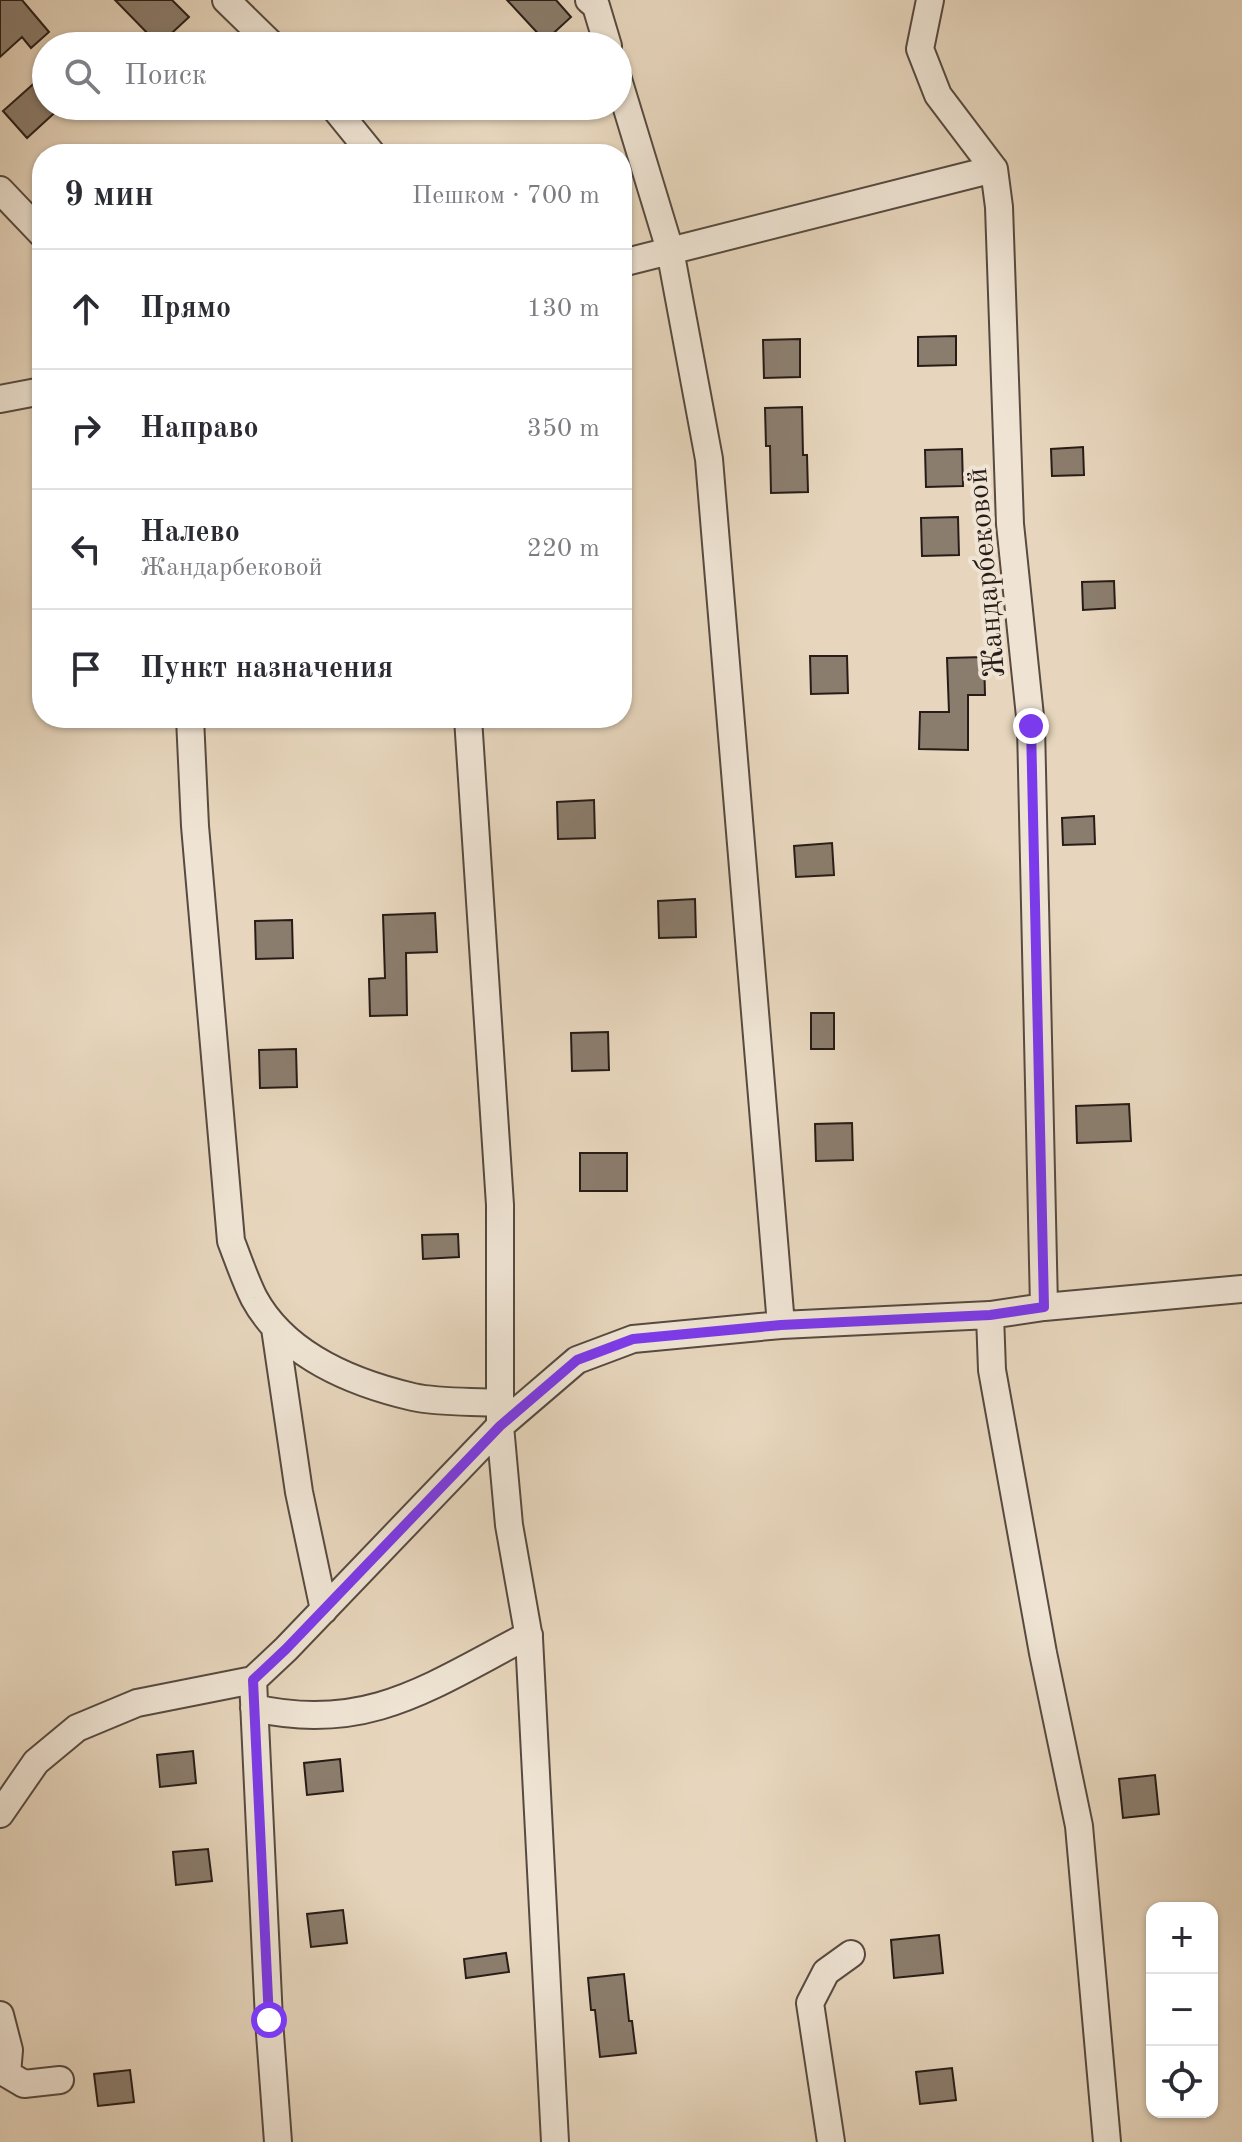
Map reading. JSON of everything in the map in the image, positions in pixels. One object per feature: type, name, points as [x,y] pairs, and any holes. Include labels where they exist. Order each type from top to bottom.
[{"type":"street","points":[[226,0],[259,32]]},
{"type":"street","name":"Жандарбековой","points":[[930,0],[920,49],[938,95],[994,169],[999,207],[1010,524],[1031,726],[1044,1307]]},
{"type":"street","points":[[598,2],[605,32]]},
{"type":"street","points":[[344,120],[364,144]]},
{"type":"street","points":[[630,120],[670,250],[709,459],[781,1325]]},
{"type":"street","points":[[632,260],[994,169]]},
{"type":"street","points":[[0,190],[32,224]]},
{"type":"street","points":[[0,399],[32,393]]},
{"type":"street","points":[[190,728],[195,826],[231,1241],[254,1298],[275,1328],[291,1344],[345,1375],[415,1398],[500,1415]]},
{"type":"street","points":[[469,728],[500,1205],[500,1415],[509,1525],[529,1635],[555,2142]]},
{"type":"street","points":[[0,1814],[36,1762],[77,1728],[137,1703],[253,1680],[324,1610],[500,1415],[577,1360],[633,1339],[781,1325],[990,1315],[1044,1307],[1242,1289]]},
{"type":"street","points":[[990,1315],[994,1385],[1043,1653],[1079,1826],[1107,2142]]},
{"type":"street","points":[[275,1328],[299,1492],[324,1610]]},
{"type":"street","points":[[254,1708],[289,1716],[344,1716],[399,1702],[529,1635]]},
{"type":"street","points":[[253,1680],[278,2142]]},
{"type":"street","points":[[831,2142],[810,2003],[826,1972],[851,1954]]},
{"type":"street","points":[[0,2015],[9,2050],[3,2075],[24,2084],[60,2080]]},
{"type":"building","points":[[0,0],[22,0],[49,32],[32,32],[31,48],[22,37],[0,57]]},
{"type":"building","points":[[115,0],[172,0],[189,17],[173,32],[146,32]]},
{"type":"building","points":[[507,0],[556,0],[571,17],[555,32],[537,32]]},
{"type":"building","points":[[32,85],[32,120],[47,120],[27,138],[3,111]]},
{"type":"building","points":[[956,336],[956,365],[918,366],[918,337]]},
{"type":"building","points":[[800,339],[800,377],[764,378],[763,340]]},
{"type":"building","points":[[802,407],[808,492],[771,493],[765,408]]},
{"type":"building","points":[[1083,447],[1084,475],[1052,476],[1051,449]]},
{"type":"building","points":[[962,449],[963,486],[926,487],[925,450]]},
{"type":"building","points":[[958,517],[959,555],[922,556],[921,518]]},
{"type":"building","points":[[1114,581],[1115,608],[1083,610],[1082,582]]},
{"type":"building","points":[[810,656],[847,656],[848,693],[811,694]]},
{"type":"building","points":[[984,657],[985,695],[968,695],[968,750],[919,749],[920,712],[949,712],[947,658]]},
{"type":"building","points":[[594,800],[595,838],[558,839],[557,802]]},
{"type":"building","points":[[1094,816],[1095,844],[1063,845],[1062,818]]},
{"type":"building","points":[[832,843],[834,875],[796,877],[794,846]]},
{"type":"building","points":[[695,899],[696,937],[659,938],[658,901]]},
{"type":"building","points":[[435,913],[437,952],[406,953],[407,1015],[370,1016],[369,979],[385,978],[383,915]]},
{"type":"building","points":[[292,920],[293,958],[256,959],[255,921]]},
{"type":"building","points":[[811,1013],[834,1013],[834,1049],[811,1049]]},
{"type":"building","points":[[608,1032],[609,1070],[572,1071],[571,1033]]},
{"type":"building","points":[[296,1049],[297,1087],[260,1088],[259,1050]]},
{"type":"building","points":[[1129,1104],[1131,1141],[1077,1143],[1076,1106]]},
{"type":"building","points":[[852,1123],[853,1160],[816,1161],[815,1124]]},
{"type":"building","points":[[580,1153],[627,1153],[627,1191],[580,1191]]},
{"type":"building","points":[[458,1234],[459,1257],[423,1259],[422,1235]]},
{"type":"building","points":[[193,1751],[196,1783],[160,1787],[157,1755]]},
{"type":"building","points":[[340,1759],[343,1791],[307,1795],[304,1763]]},
{"type":"building","points":[[1155,1775],[1159,1814],[1123,1818],[1119,1779]]},
{"type":"building","points":[[208,1849],[212,1881],[176,1885],[173,1852]]},
{"type":"building","points":[[343,1910],[347,1943],[311,1947],[307,1914]]},
{"type":"building","points":[[939,1935],[943,1973],[894,1978],[891,1940]]},
{"type":"building","points":[[506,1953],[509,1972],[466,1978],[464,1959]]},
{"type":"building","points":[[624,1974],[636,2053],[600,2057],[588,1978]]},
{"type":"building","points":[[952,2068],[956,2100],[920,2104],[916,2072]]},
{"type":"building","points":[[130,2070],[134,2102],[98,2106],[94,2074]]},
{"type":"route","points":[[269,2020],[253,1680],[500,1426],[577,1360],[633,1339],[781,1325],[990,1315],[1044,1307],[1031,726]]}]
